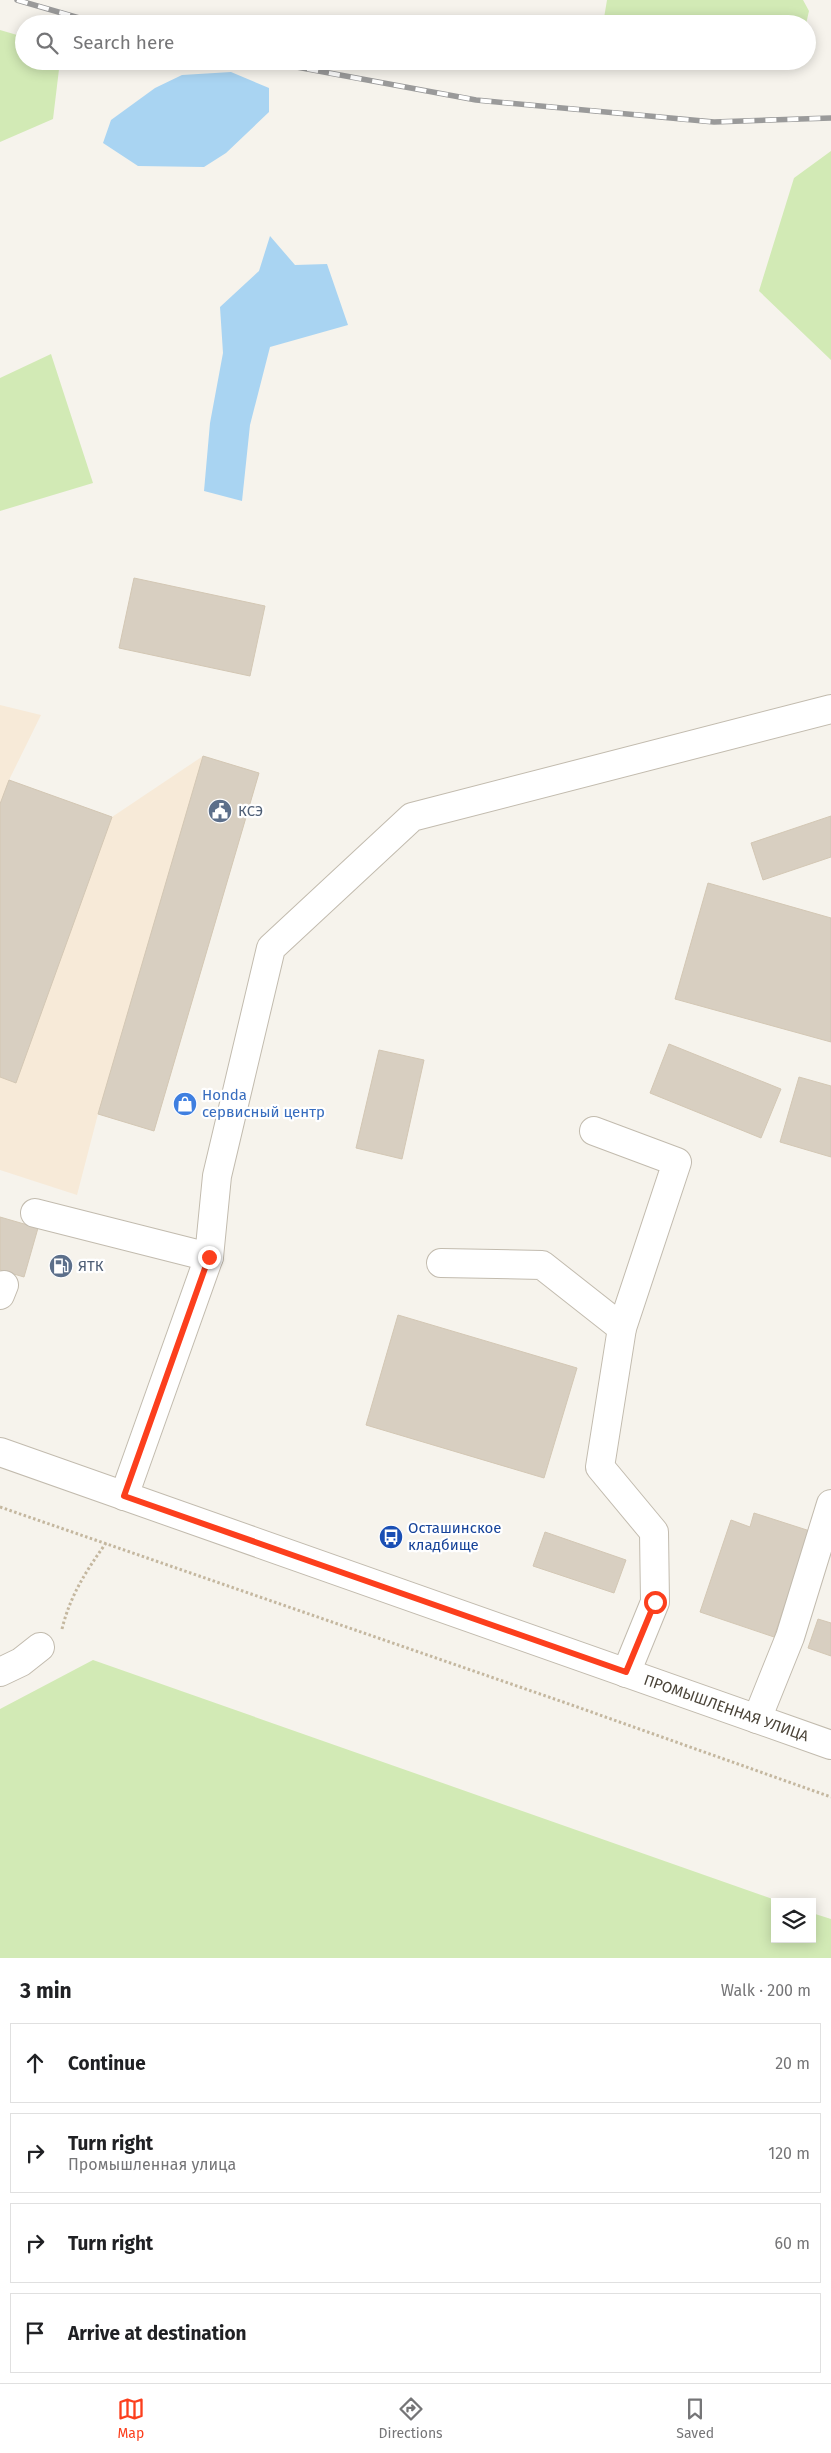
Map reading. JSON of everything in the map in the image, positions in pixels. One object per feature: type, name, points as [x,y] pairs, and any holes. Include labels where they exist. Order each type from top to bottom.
[{"type":"street","points":[[124,1496],[209,1257],[217,1176],[272,948],[412,817],[831,709]]},
{"type":"street","points":[[594,1131],[677,1162],[622,1328],[600,1467],[654,1532],[655,1602],[626,1672]]},
{"type":"street","points":[[35,1213],[209,1257]]},
{"type":"street","points":[[441,1263],[542,1265],[622,1328]]},
{"type":"street","name":"ПРОМЫШЛЕННАЯ УЛИЦА","points":[[0,1452],[831,1744]]},
{"type":"street","points":[[757,1719],[790,1637],[831,1504]]},
{"type":"street","points":[[0,1672],[21,1662],[40,1647]]},
{"type":"path","points":[[0,1507],[566,1702],[831,1797]]},
{"type":"path","points":[[40,1647],[58,1643],[68,1607],[81,1579],[106,1544]]},
{"type":"shaded area","points":[[0,705],[41,715],[9,780],[112,817],[203,756],[259,773],[154,1131],[98,1114],[77,1195],[0,1170]]},
{"type":"green space","points":[[607,0],[803,0],[809,11],[808,15],[604,15]]},
{"type":"green space","points":[[0,30],[15,34],[15,70],[59,70],[53,119],[0,142]]},
{"type":"green space","points":[[831,151],[831,360],[759,291],[794,178]]},
{"type":"green space","points":[[51,354],[93,483],[0,511],[0,378]]},
{"type":"green space","points":[[93,1660],[771,1898],[771,1943],[816,1943],[816,1914],[831,1919],[831,1958],[0,1958],[0,1709]]},
{"type":"water","points":[[231,72],[269,88],[269,112],[226,153],[204,167],[138,166],[103,143],[111,120],[155,88],[182,75]]},
{"type":"water","points":[[270,236],[295,265],[327,264],[348,325],[270,347],[250,425],[242,501],[204,491],[210,423],[223,353],[220,307],[259,271]]},
{"type":"building","points":[[134,578],[265,606],[250,676],[119,648]]},
{"type":"building","points":[[203,756],[259,773],[154,1131],[98,1114]]},
{"type":"building","points":[[9,780],[112,817],[16,1083],[0,1077],[0,804]]},
{"type":"building","points":[[831,816],[831,857],[763,880],[751,843]]},
{"type":"building","points":[[708,883],[831,918],[831,1042],[675,999]]},
{"type":"building","points":[[669,1044],[781,1089],[761,1138],[650,1093]]},
{"type":"building","points":[[379,1050],[424,1060],[402,1159],[356,1148]]},
{"type":"building","points":[[799,1077],[831,1086],[831,1157],[780,1142]]},
{"type":"building","points":[[0,1217],[38,1228],[24,1277],[0,1270]]},
{"type":"building","points":[[398,1315],[577,1368],[544,1478],[366,1425]]},
{"type":"building","points":[[754,1513],[810,1531],[774,1637],[700,1612],[731,1520],[750,1527]]},
{"type":"building","points":[[545,1532],[626,1560],[614,1593],[533,1566]]},
{"type":"building","points":[[818,1619],[831,1623],[831,1656],[808,1648]]},
{"type":"railway","points":[[17,0],[69,15]]},
{"type":"railway","points":[[313,70],[476,100],[714,122],[831,118]]},
{"type":"place","name":"КСЭ","points":[[220,811]]},
{"type":"place","name":"Honda сервисный центр","points":[[185,1104]]},
{"type":"place","name":"ЯТК","points":[[61,1266]]},
{"type":"place","name":"Осташинское кладбище","points":[[391,1537]]},
{"type":"route","points":[[209,1257],[124,1496],[626,1672],[655,1602]]}]
